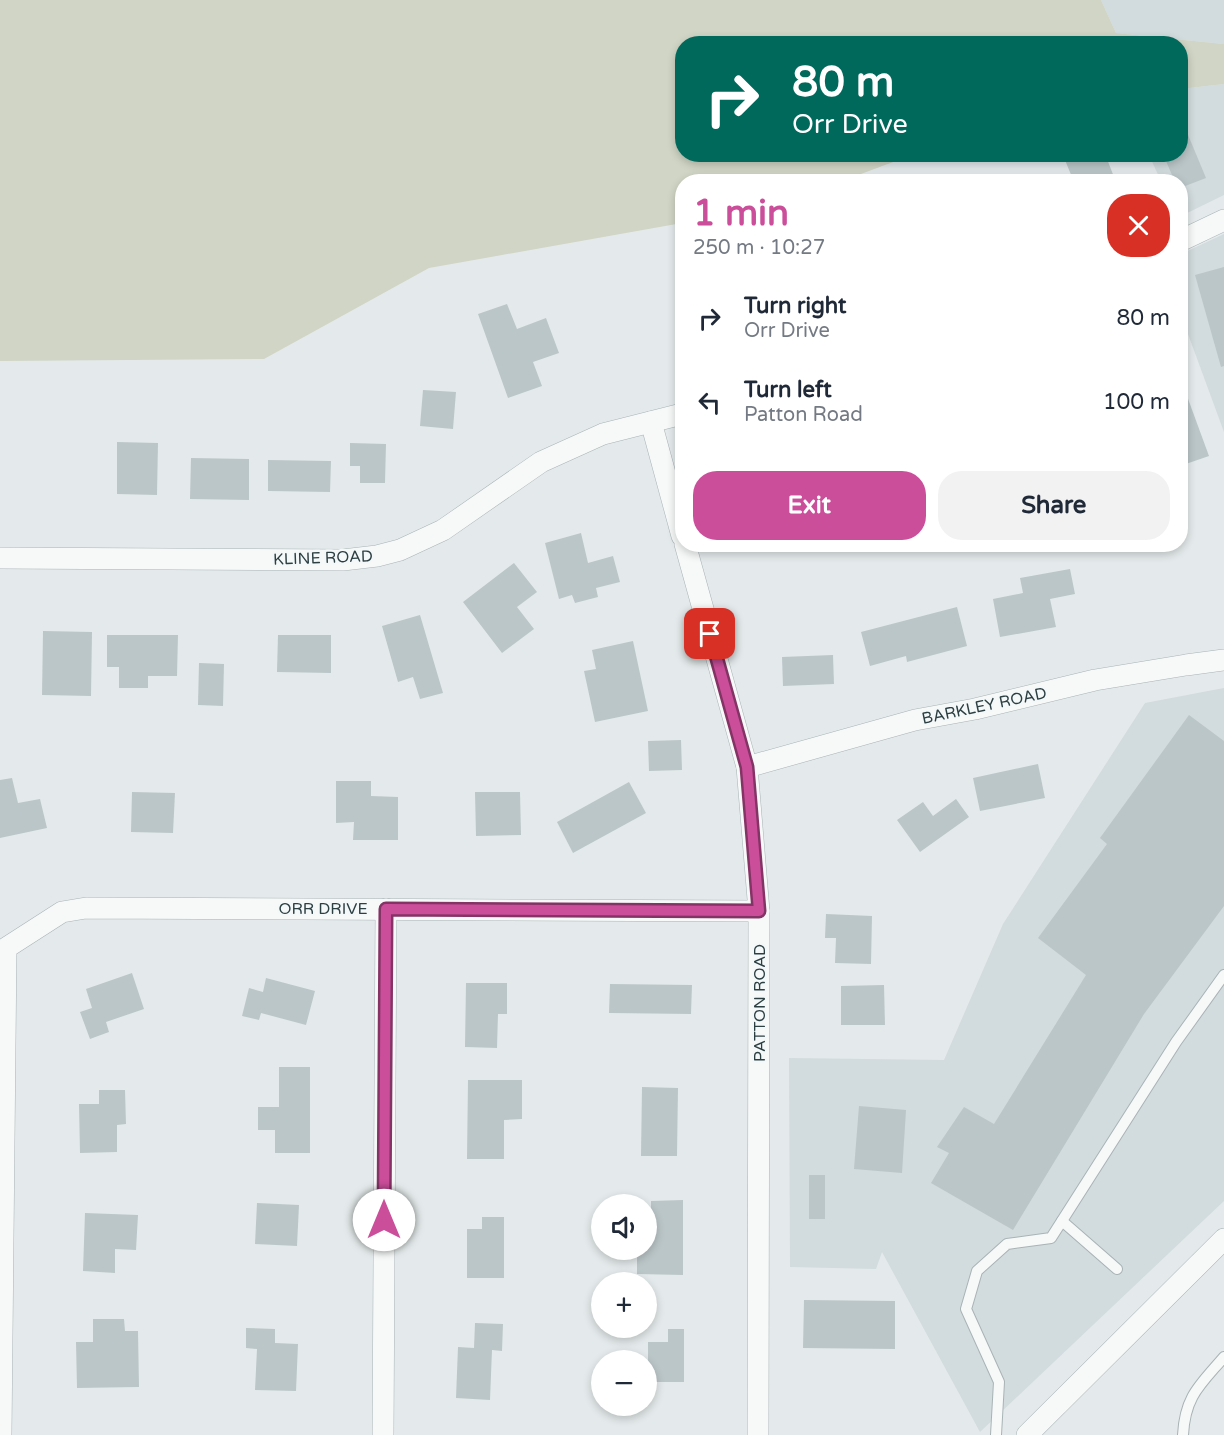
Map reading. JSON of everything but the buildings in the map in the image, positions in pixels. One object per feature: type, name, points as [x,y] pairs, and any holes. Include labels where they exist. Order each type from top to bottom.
[{"type":"street","points":[[1188,237],[1224,220]]},
{"type":"street","name":"KLINE ROAD","points":[[0,558],[343,560],[377,556],[400,550],[443,530],[541,462],[603,434],[675,416]]},
{"type":"street","points":[[651,422],[675,510]]},
{"type":"street","name":"PATTON ROAD","points":[[687,552],[747,767],[759,911],[758,1435]]},
{"type":"street","name":"BARKLEY ROAD","points":[[747,767],[915,720],[975,709],[1095,680],[1224,660]]},
{"type":"street","name":"ORR DRIVE","points":[[1,1435],[6,948],[62,912],[86,908],[759,911]]},
{"type":"street","points":[[383,1435],[386,909]]},
{"type":"street","points":[[1027,1435],[1224,1239]]},
{"type":"lane","points":[[996,1435],[999,1382],[966,1309],[977,1271],[1007,1244],[1051,1238],[1176,1042],[1224,975]]},
{"type":"lane","points":[[1062,1221],[1117,1269]]},
{"type":"lane","points":[[1183,1435],[1184,1417],[1192,1395],[1224,1357]]},
{"type":"shaded area","points":[[1101,0],[1224,0],[1224,44],[1188,40],[1188,36],[1116,33]]},
{"type":"shaded area","points":[[1224,84],[1224,195],[1188,213],[1188,174],[1158,174],[1152,162],[1188,162],[1188,88]]},
{"type":"shaded area","points":[[1224,234],[1224,432],[1188,334],[1188,251]]},
{"type":"shaded area","points":[[1224,688],[1224,1201],[980,1432],[882,1252],[876,1269],[790,1267],[789,1058],[944,1060],[1003,924],[1145,703]]},
{"type":"green space","points":[[0,0],[1101,0],[1116,33],[1145,36],[675,36],[675,162],[893,162],[861,174],[675,174],[675,224],[429,268],[264,359],[0,361]]},
{"type":"green space","points":[[1188,40],[1224,44],[1224,84],[1188,88]]},
{"type":"route","points":[[384,1220],[386,909],[759,911],[747,767],[710,634]]}]
